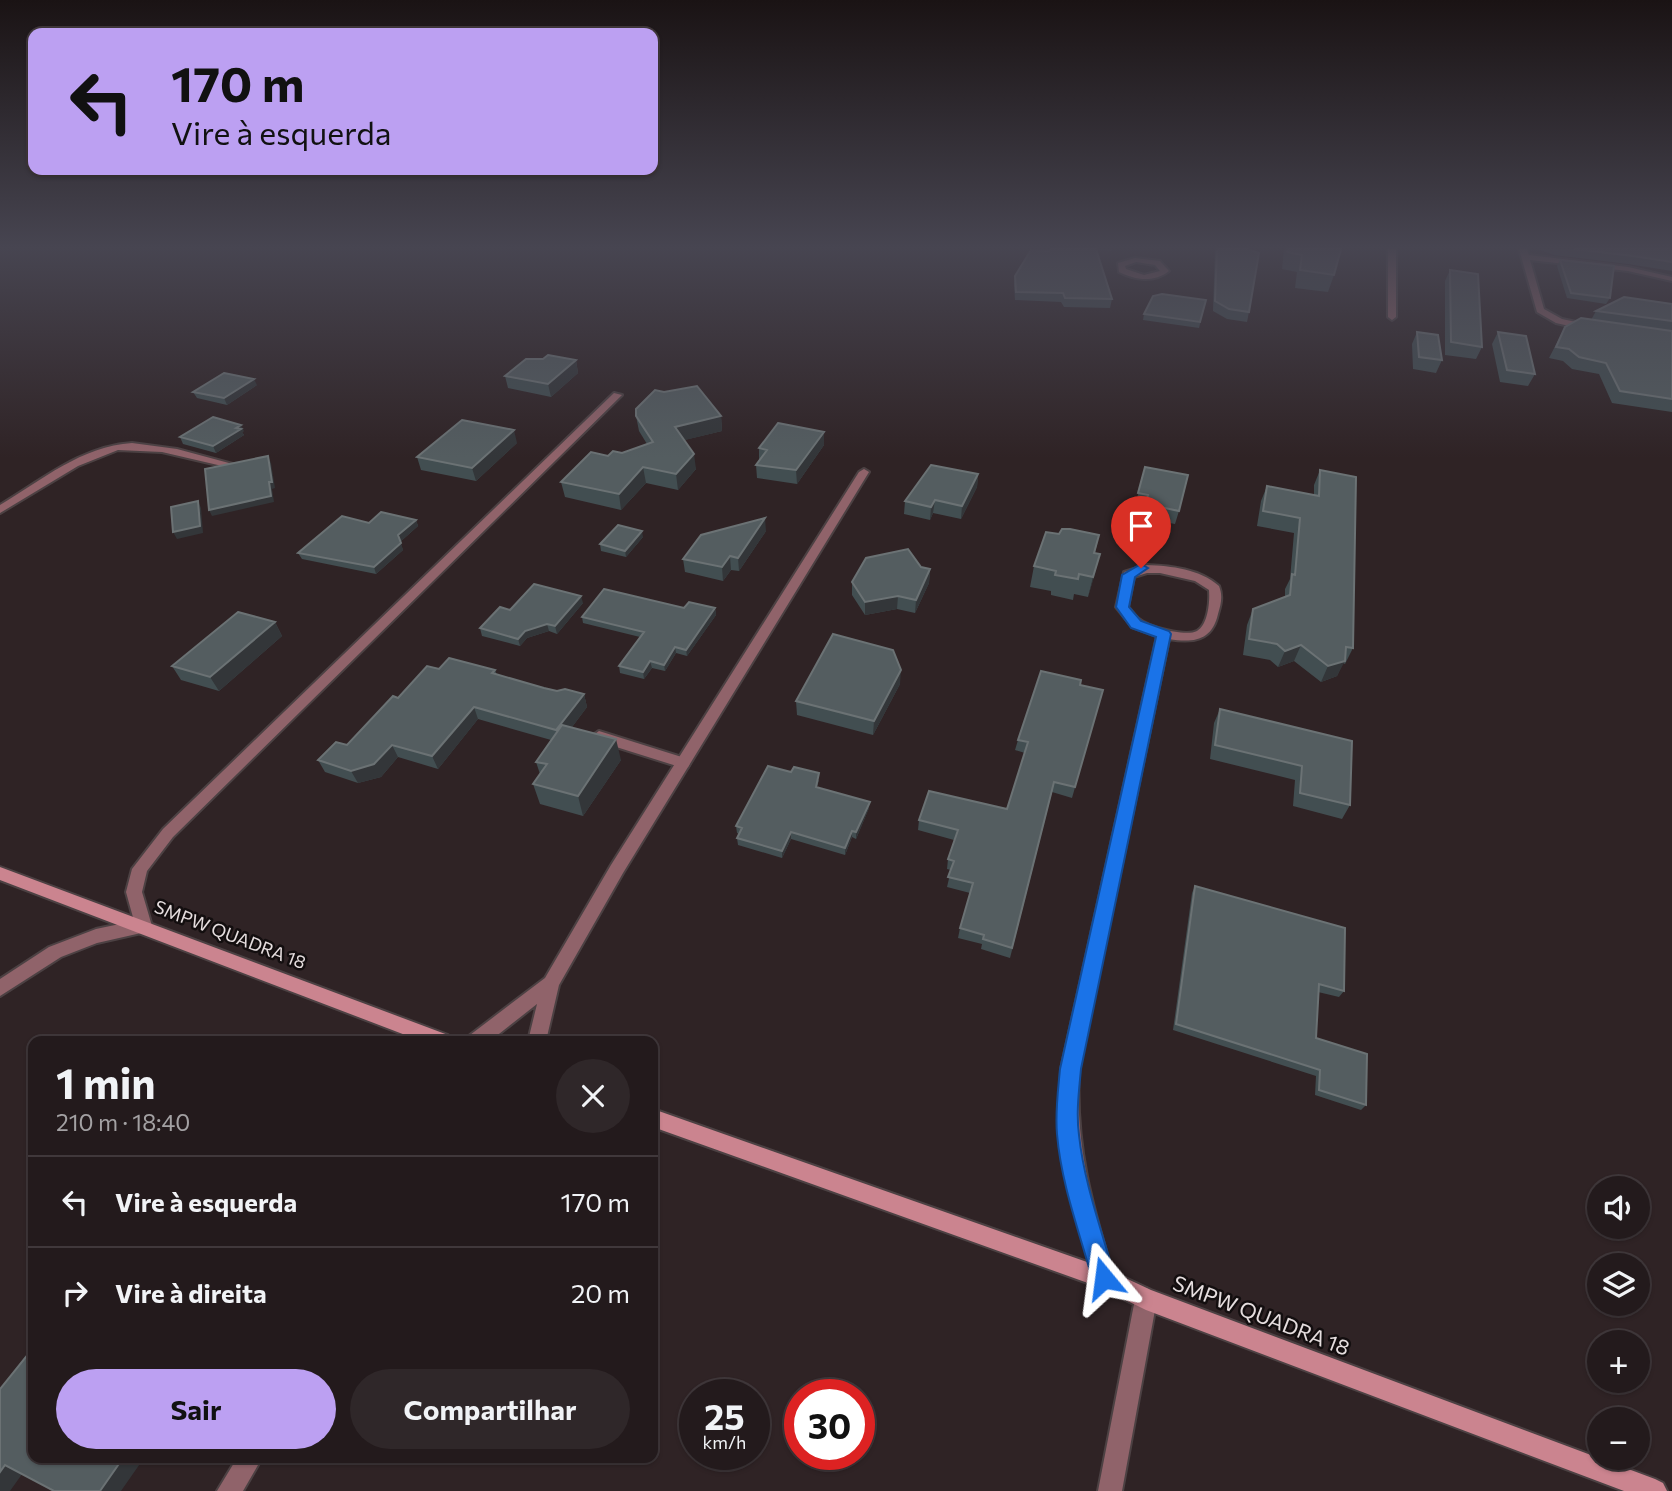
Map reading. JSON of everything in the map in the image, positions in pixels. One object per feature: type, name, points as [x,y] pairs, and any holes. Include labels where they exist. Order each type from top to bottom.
[{"type":"street","points":[[1555,319],[1593,328]]},
{"type":"street","points":[[0,988],[55,952],[96,936],[144,926],[134,892],[140,869],[168,833],[617,395]]},
{"type":"street","points":[[0,510],[95,455],[118,447],[149,447],[235,466]]},
{"type":"street","points":[[538,1036],[551,983],[683,763],[864,472]]},
{"type":"street","points":[[1149,568],[1198,577],[1215,589],[1210,628],[1205,633],[1189,636],[1164,634],[1136,624],[1122,607],[1132,572],[1149,568]]},
{"type":"street","points":[[1104,1278],[1075,1176],[1068,1135],[1067,1104],[1073,1056],[1164,634]]},
{"type":"street","points":[[581,731],[683,763]]},
{"type":"street","name":"SMPW QUADRA 18","points":[[0,873],[429,1036]]},
{"type":"street","points":[[482,1036],[551,983]]},
{"type":"street","name":"SMPW QUADRA 18","points":[[658,1120],[1104,1278],[1146,1299],[1655,1491]]},
{"type":"street","points":[[1110,1491],[1146,1299]]},
{"type":"street","points":[[229,1491],[247,1463]]},
{"type":"building","points":[[1176,319],[1201,319],[1200,322]]},
{"type":"building","points":[[1451,319],[1480,319],[1482,347],[1451,342]]},
{"type":"building","points":[[1585,319],[1672,331],[1672,399],[1620,391],[1606,363],[1579,357],[1569,349],[1556,347],[1565,327]]},
{"type":"building","points":[[1417,332],[1438,335],[1442,360],[1419,357]]},
{"type":"building","points":[[1498,332],[1526,336],[1535,374],[1507,370]]},
{"type":"building","points":[[548,355],[576,360],[548,384],[505,376],[526,359],[543,359]]},
{"type":"building","points":[[224,373],[254,379],[224,398],[193,392]]},
{"type":"building","points":[[697,386],[721,416],[675,427],[694,454],[676,474],[643,467],[619,494],[561,482],[591,452],[608,456],[613,451],[622,453],[653,442],[636,416],[636,409],[655,390],[664,392]]},
{"type":"building","points":[[213,417],[241,425],[236,428],[241,429],[213,446],[180,437]]},
{"type":"building","points":[[462,420],[514,430],[472,468],[417,457]]},
{"type":"building","points":[[778,423],[824,432],[796,470],[756,465],[767,450],[759,448]]},
{"type":"building","points":[[268,456],[271,496],[209,510],[205,469]]},
{"type":"building","points":[[931,465],[978,474],[962,506],[935,500],[931,507],[905,501]]},
{"type":"building","points":[[1145,467],[1188,475],[1179,511],[1146,504],[1148,495],[1138,493]]},
{"type":"building","points":[[1320,470],[1356,477],[1353,648],[1346,647],[1345,661],[1328,666],[1301,645],[1285,651],[1277,644],[1249,639],[1253,609],[1290,595],[1292,574],[1295,575],[1300,518],[1263,511],[1267,486],[1319,496]]},
{"type":"building","points":[[198,501],[200,526],[173,532],[171,507]]},
{"type":"building","points":[[381,512],[416,520],[398,535],[401,543],[374,567],[298,553],[342,516],[369,523]]},
{"type":"building","points":[[765,518],[738,558],[730,556],[722,567],[683,559],[701,535]]},
{"type":"building","points":[[618,525],[642,531],[625,551],[600,544]]},
{"type":"building","points":[[1062,529],[1099,535],[1094,553],[1100,554],[1093,577],[1079,574],[1078,579],[1055,575],[1056,571],[1034,566],[1046,532],[1059,534]]},
{"type":"building","points":[[908,549],[921,567],[930,569],[916,600],[898,596],[865,602],[852,582],[866,558]]},
{"type":"building","points":[[534,584],[581,596],[555,626],[547,624],[525,631],[518,639],[480,628],[500,607],[510,610]]},
{"type":"building","points":[[604,589],[684,608],[689,602],[715,608],[686,650],[675,647],[664,665],[650,661],[643,672],[619,666],[644,632],[582,617]]},
{"type":"building","points":[[238,612],[275,622],[210,677],[172,666]]},
{"type":"building","points":[[833,634],[893,650],[901,670],[874,721],[796,701]]},
{"type":"building","points":[[449,658],[495,670],[492,673],[544,688],[557,691],[565,689],[584,694],[556,730],[474,707],[432,756],[392,745],[374,764],[351,771],[318,760],[336,742],[347,745],[393,696],[398,698],[427,666],[439,669]]},
{"type":"building","points":[[1041,671],[1081,680],[1080,685],[1103,690],[1075,787],[1054,782],[1012,948],[960,928],[973,883],[948,877],[954,861],[948,859],[958,830],[919,820],[929,791],[1007,809],[1028,742],[1018,740]]},
{"type":"building","points":[[1220,709],[1352,741],[1350,805],[1300,793],[1302,766],[1215,745]]},
{"type":"building","points":[[562,725],[616,739],[578,796],[533,784],[547,764],[536,762]]},
{"type":"building","points":[[768,766],[791,772],[794,767],[819,773],[816,787],[870,802],[845,848],[791,832],[782,851],[737,838],[742,828],[736,826]]},
{"type":"building","points":[[1195,886],[1345,928],[1344,991],[1319,984],[1316,1038],[1367,1054],[1366,1105],[1319,1090],[1320,1070],[1176,1024]]},
{"type":"building","points":[[28,1354],[28,1463],[120,1463],[100,1491],[54,1491],[5,1465],[0,1472],[0,1389]]},
{"type":"route","points":[[1104,1278],[1075,1176],[1068,1135],[1067,1104],[1070,1069],[1164,634],[1136,624],[1122,607],[1128,575],[1141,568]]}]
